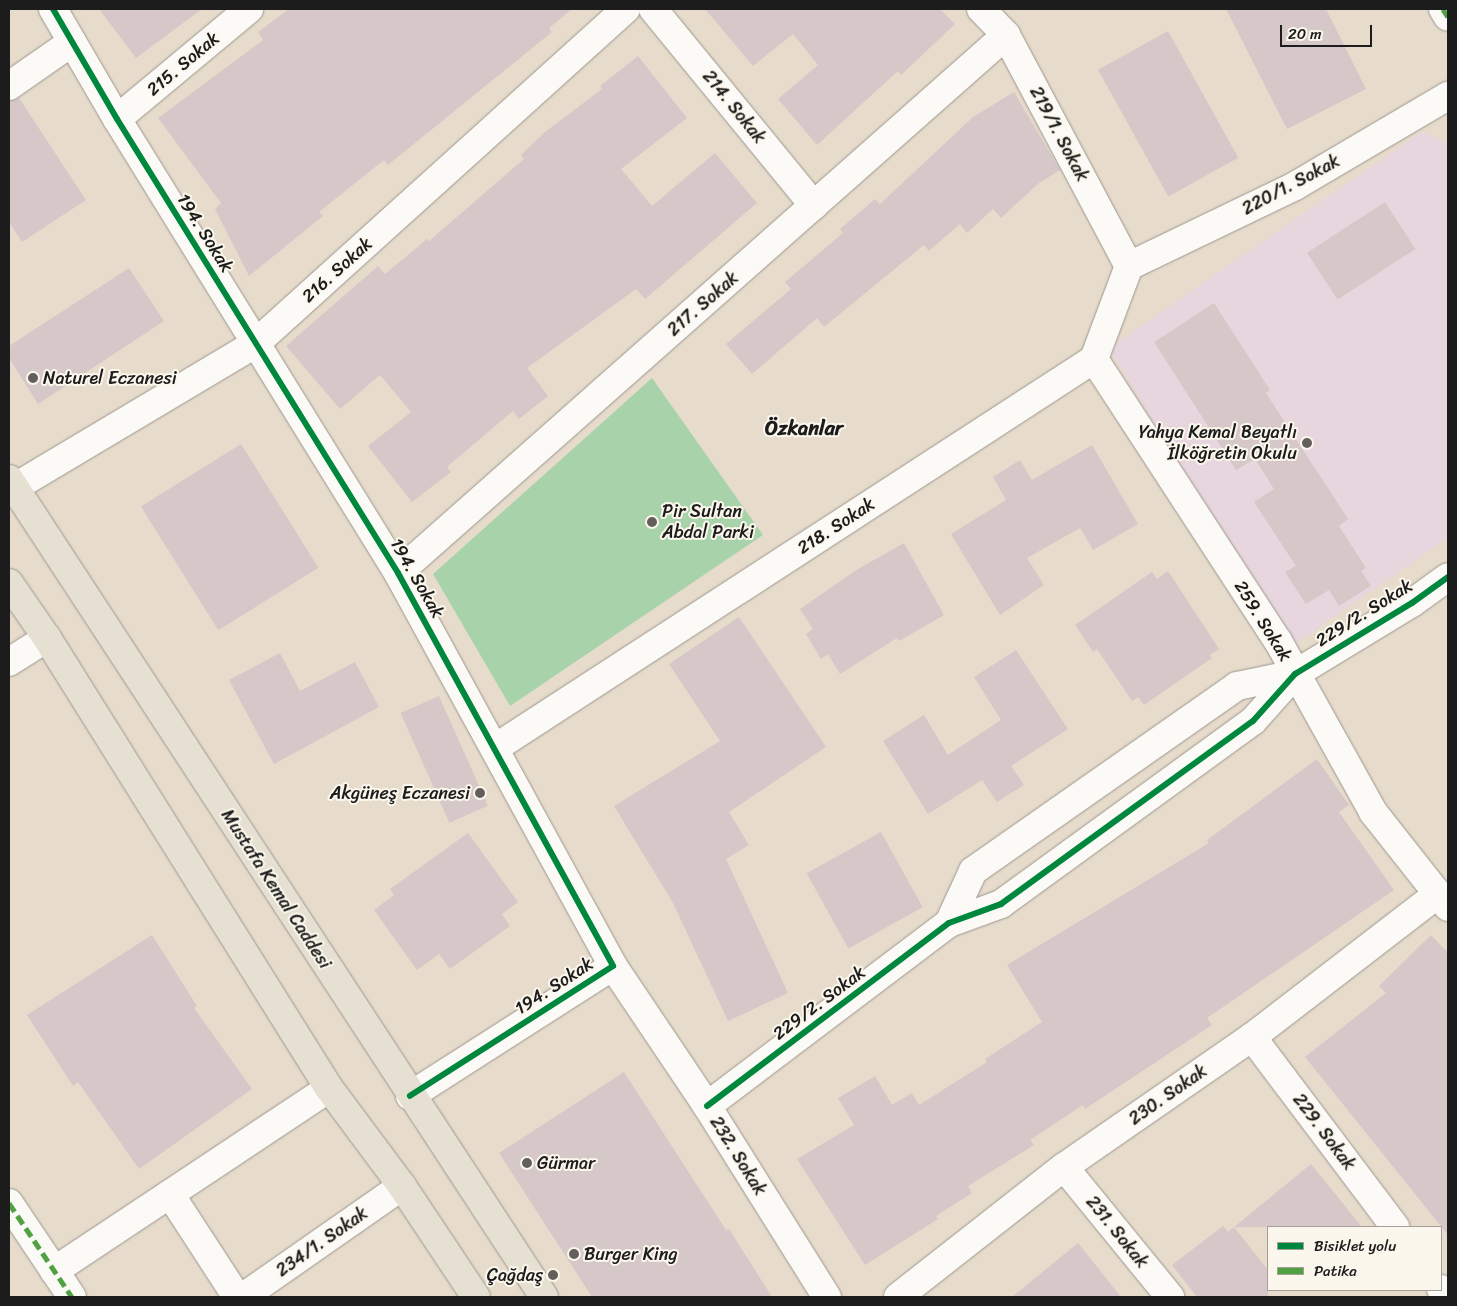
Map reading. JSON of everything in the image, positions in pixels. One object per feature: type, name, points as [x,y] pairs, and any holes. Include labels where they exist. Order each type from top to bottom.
[{"type":"main road","name":"Mustafa Kemal Caddesi","points":[[12,483],[410,1096],[544,1297]]},
{"type":"main road","points":[[9,583],[47,638],[329,1088],[402,1186],[476,1297]]},
{"type":"street","name":"194. Sokak","points":[[53,9],[117,119],[398,573],[613,966],[410,1096]]},
{"type":"street","name":"215. Sokak","points":[[117,119],[249,9]]},
{"type":"street","name":"216. Sokak","points":[[12,483],[255,344],[626,9]]},
{"type":"street","name":"214. Sokak","points":[[653,9],[814,206]]},
{"type":"street","name":"219/1. Sokak","points":[[981,9],[1006,35],[1129,266]]},
{"type":"street","points":[[1443,9],[1448,17]]},
{"type":"street","name":"217. Sokak","points":[[398,573],[1006,35]]},
{"type":"street","points":[[9,86],[72,42]]},
{"type":"street","name":"220/1. Sokak","points":[[1129,266],[1294,186],[1448,96]]},
{"type":"street","points":[[1094,359],[1129,266]]},
{"type":"street","name":"259. Sokak","points":[[1094,359],[1278,641],[1373,812],[1443,901]]},
{"type":"street","name":"218. Sokak","points":[[495,748],[1094,359]]},
{"type":"street","name":"229/2. Sokak","points":[[1295,674],[1412,603],[1448,577]]},
{"type":"street","points":[[9,662],[47,638]]},
{"type":"street","points":[[949,923],[973,871],[1237,686],[1295,674]]},
{"type":"street","points":[[949,923],[1001,904],[1253,721],[1295,674]]},
{"type":"street","name":"230. Sokak","points":[[898,1297],[1064,1167],[1252,1037],[1443,901]]},
{"type":"street","name":"229/2. Sokak","points":[[707,1106],[949,923]]},
{"type":"street","name":"232. Sokak","points":[[613,966],[707,1106],[827,1297]]},
{"type":"street","name":"229. Sokak","points":[[1252,1037],[1394,1226]]},
{"type":"street","points":[[54,1271],[329,1088]]},
{"type":"street","name":"231. Sokak","points":[[1064,1167],[1170,1297]]},
{"type":"street","name":"234/1. Sokak","points":[[243,1297],[402,1186]]},
{"type":"street","points":[[170,1194],[237,1297]]},
{"type":"street","points":[[9,1203],[72,1297]]},
{"type":"shaded area","name":"Yahya Kemal Beyatlı İlköğretin Okulu","points":[[1421,132],[1448,143],[1448,538],[1289,648],[1109,348]]},
{"type":"green space","points":[[652,378],[763,535],[510,706],[433,574]]},
{"type":"building","points":[[99,9],[202,9],[136,58]]},
{"type":"building","points":[[289,9],[572,9],[549,28],[552,32],[388,165],[384,160],[319,212],[323,216],[249,276],[215,209],[221,203],[158,118],[263,40],[258,32]]},
{"type":"building","points":[[705,9],[940,9],[955,24],[901,75],[898,71],[817,145],[778,99],[818,65],[793,34],[753,66]]},
{"type":"building","points":[[1226,9],[1326,9],[1366,89],[1287,129]]},
{"type":"building","points":[[1168,31],[1238,158],[1168,197],[1098,70]]},
{"type":"building","points":[[638,56],[687,118],[621,169],[652,206],[715,153],[757,203],[645,299],[636,289],[527,368],[548,396],[519,419],[513,411],[447,467],[451,472],[412,502],[368,446],[411,412],[380,375],[340,409],[286,346],[378,266],[385,274],[427,239],[429,241],[524,159],[521,155],[545,132],[602,89],[600,86]]},
{"type":"building","points":[[1014,92],[1060,170],[1039,183],[1001,218],[993,209],[967,233],[960,224],[929,251],[924,245],[824,327],[817,318],[752,374],[726,344],[791,289],[785,282],[843,233],[840,229],[875,199],[880,204],[973,117]]},
{"type":"building","points":[[19,98],[86,200],[22,242],[9,222],[9,101]]},
{"type":"building","points":[[1385,202],[1415,249],[1338,300],[1307,253]]},
{"type":"building","points":[[129,268],[164,321],[38,404],[9,358],[9,346]]},
{"type":"building","points":[[1214,303],[1270,390],[1266,393],[1348,519],[1339,526],[1366,568],[1361,571],[1371,586],[1339,606],[1329,590],[1306,604],[1285,572],[1296,566],[1254,502],[1274,489],[1255,459],[1236,470],[1154,342]]},
{"type":"building","points":[[241,444],[318,568],[218,630],[141,507]]},
{"type":"building","points":[[1092,445],[1138,524],[1093,550],[1080,528],[1027,558],[1044,585],[1000,615],[951,534],[1006,500],[993,477],[1020,460],[1032,480]]},
{"type":"building","points":[[904,543],[944,615],[899,641],[897,638],[840,674],[828,654],[821,659],[806,634],[813,629],[800,609],[858,569]]},
{"type":"building","points":[[1168,571],[1219,649],[1210,655],[1212,658],[1144,705],[1138,697],[1132,701],[1097,649],[1093,652],[1075,625],[1152,572],[1157,579]]},
{"type":"building","points":[[739,617],[826,747],[729,812],[749,845],[726,859],[788,993],[728,1021],[673,903],[614,806],[720,741],[669,664]]},
{"type":"building","points":[[1016,650],[1068,729],[1011,766],[1024,785],[997,802],[982,780],[928,814],[883,741],[924,715],[948,755],[1001,720],[974,677]]},
{"type":"building","points":[[280,653],[300,691],[355,662],[379,707],[274,764],[229,680]]},
{"type":"building","points":[[439,696],[488,806],[449,823],[401,713]]},
{"type":"building","points":[[1317,759],[1349,805],[1339,812],[1394,890],[1207,1018],[1212,1025],[1085,1109],[1083,1105],[1030,1140],[1034,1145],[968,1186],[972,1193],[936,1216],[938,1219],[865,1265],[797,1159],[854,1125],[838,1098],[875,1076],[892,1105],[912,1093],[919,1105],[987,1062],[985,1059],[1042,1022],[1007,965],[1209,843],[1207,840]]},
{"type":"building","points":[[881,832],[923,907],[848,948],[807,873]]},
{"type":"building","points":[[468,833],[518,902],[502,914],[510,926],[450,969],[439,954],[417,970],[374,910],[394,895],[390,889]]},
{"type":"building","points":[[152,935],[197,1006],[194,1008],[252,1089],[139,1169],[78,1082],[73,1086],[27,1015]]},
{"type":"building","points":[[1431,935],[1448,953],[1448,1235],[1305,1057],[1386,993],[1379,986]]},
{"type":"building","points":[[624,1072],[726,1230],[729,1229],[772,1297],[592,1297],[499,1153]]},
{"type":"building","points":[[1311,1164],[1361,1226],[1267,1226],[1234,1227]]},
{"type":"building","points":[[1223,1226],[1228,1232],[1234,1227],[1267,1269],[1268,1297],[1197,1297],[1172,1265]]},
{"type":"building","points":[[1078,1243],[1121,1297],[1012,1297]]},
{"type":"marked path","points":[[1443,9],[1448,17]]},
{"type":"marked path","points":[[9,1203],[72,1297]]},
{"type":"cycle path","points":[[53,9],[117,119],[398,573],[613,966],[410,1096]]},
{"type":"cycle path","points":[[707,1106],[949,923],[1001,904],[1253,721],[1295,674],[1412,603],[1448,577]]},
{"type":"place","name":"Naturel Eczanesi","points":[[33,378]]},
{"type":"place","name":"Yahya Kemal Beyatlı İlköğretin Okulu","points":[[1307,443]]},
{"type":"place","name":"Pir Sultan Abdal Parki","points":[[652,522]]},
{"type":"place","name":"Akgüneş Eczanesi","points":[[480,793]]},
{"type":"place","name":"Gürmar","points":[[527,1163]]},
{"type":"place","name":"Burger King","points":[[574,1254]]},
{"type":"place","name":"Çağdaş","points":[[553,1275]]},
{"type":"district","name":"Özkanlar","points":[[804,428]]}]
